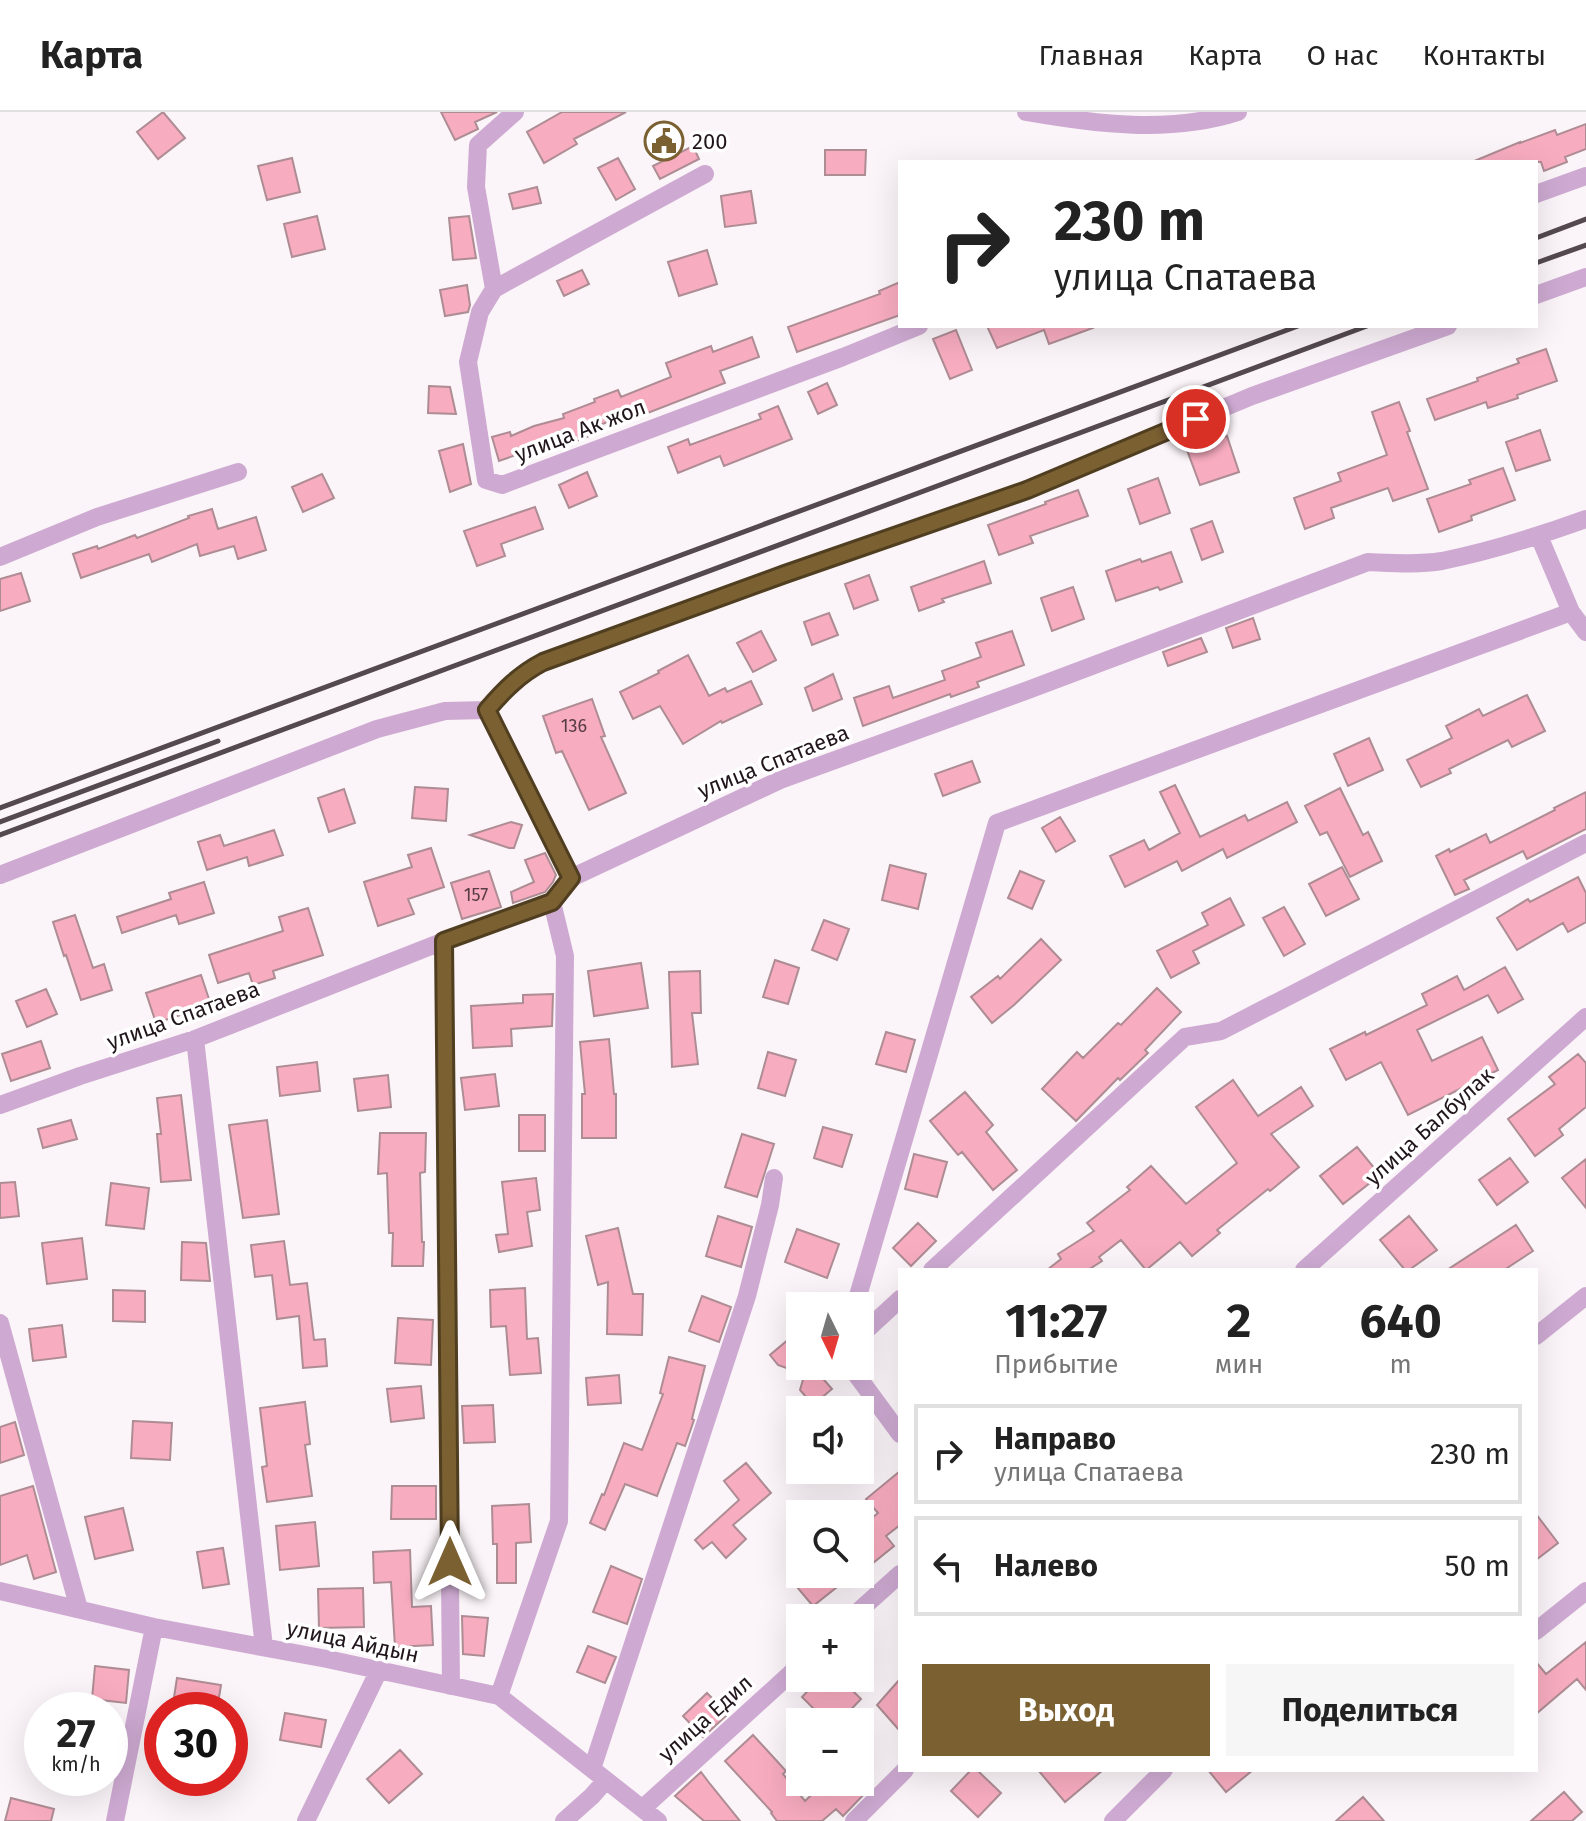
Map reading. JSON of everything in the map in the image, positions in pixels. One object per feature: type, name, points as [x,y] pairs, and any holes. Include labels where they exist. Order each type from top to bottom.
[{"type":"street","points":[[515,112],[478,145],[476,187],[494,289],[705,174]]},
{"type":"street","points":[[1030,112],[1127,125],[1164,118],[1220,118],[1238,112]]},
{"type":"street","points":[[1538,193],[1586,176]]},
{"type":"street","points":[[1538,294],[1586,277]]},
{"type":"street","name":"улица Ак жол","points":[[494,289],[480,312],[468,362],[486,480],[502,485],[914,328]]},
{"type":"street","points":[[0,875],[377,729],[445,711],[487,710],[505,689],[543,662],[1027,490],[1252,396],[1442,328]]},
{"type":"street","points":[[0,557],[97,517],[238,472]]},
{"type":"street","name":"улица Спатаева","points":[[0,1105],[195,1039],[552,902],[571,878],[780,780],[1368,562],[1400,564],[1440,561],[1539,536],[1586,519]]},
{"type":"street","points":[[1539,536],[1571,612],[1586,632]]},
{"type":"street","points":[[859,1292],[997,823],[1571,612]]},
{"type":"street","points":[[487,710],[571,878]]},
{"type":"street","points":[[934,1268],[1185,1037],[1221,1031],[1586,843]]},
{"type":"street","points":[[499,1696],[559,1521],[565,956],[552,902]]},
{"type":"street","points":[[444,941],[451,1686]]},
{"type":"street","name":"улица Балбулак","points":[[1306,1268],[1586,1017]]},
{"type":"street","points":[[195,1039],[264,1647]]},
{"type":"street","points":[[564,1821],[592,1796],[599,1775],[747,1296],[774,1178]]},
{"type":"street","points":[[1538,1334],[1586,1296]]},
{"type":"street","points":[[874,1323],[898,1301]]},
{"type":"street","points":[[0,1323],[79,1609]]},
{"type":"street","points":[[860,1380],[898,1431]]},
{"type":"street","points":[[867,1604],[898,1576]]},
{"type":"street","points":[[1538,1629],[1586,1591]]},
{"type":"street","name":"улица Айдын","points":[[2,1595],[499,1696],[658,1821]]},
{"type":"street","points":[[115,1821],[154,1627]]},
{"type":"street","points":[[306,1821],[379,1670]]},
{"type":"street","name":"улица Едил","points":[[643,1808],[786,1678]]},
{"type":"street","points":[[854,1821],[903,1772]]},
{"type":"street","points":[[1113,1821],[1162,1772]]},
{"type":"building","points":[[163,112],[185,138],[158,159],[137,132]]},
{"type":"building","points":[[441,112],[497,112],[475,122],[478,129],[455,140]]},
{"type":"building","points":[[562,112],[626,112],[574,139],[577,144],[544,163],[527,132]]},
{"type":"building","points":[[1586,124],[1586,149],[1565,157],[1567,162],[1544,171],[1538,160],[1477,160],[1555,130],[1557,135]]},
{"type":"building","points":[[693,146],[699,159],[660,179],[653,166]]},
{"type":"building","points":[[825,150],[866,150],[865,175],[825,175]]},
{"type":"building","points":[[292,158],[300,192],[267,200],[258,166]]},
{"type":"building","points":[[618,158],[635,189],[616,200],[598,168]]},
{"type":"building","points":[[537,187],[541,203],[513,209],[509,194]]},
{"type":"building","points":[[751,191],[756,223],[725,227],[721,196]]},
{"type":"building","points":[[317,216],[325,249],[292,257],[284,224]]},
{"type":"building","points":[[469,216],[476,258],[453,260],[449,218]]},
{"type":"building","points":[[707,250],[717,284],[679,296],[668,262]]},
{"type":"building","points":[[582,270],[589,284],[564,296],[557,281]]},
{"type":"building","points":[[898,283],[898,316],[797,352],[788,327],[880,294],[879,291]]},
{"type":"building","points":[[467,285],[468,312],[445,316],[440,290]]},
{"type":"building","points":[[988,328],[1093,328],[1049,344],[1044,330],[997,348]]},
{"type":"building","points":[[956,330],[972,370],[950,379],[933,339]]},
{"type":"building","points":[[752,337],[759,357],[720,371],[725,383],[645,414],[642,409],[589,429],[592,435],[566,445],[564,441],[532,455],[530,450],[499,461],[492,437],[510,432],[511,436],[564,418],[563,414],[618,390],[621,397],[671,377],[666,363],[711,346],[713,352]]},
{"type":"building","points":[[1546,349],[1557,381],[1488,408],[1486,402],[1435,420],[1427,399],[1478,381],[1477,378],[1519,363],[1517,359]]},
{"type":"building","points":[[827,383],[837,405],[818,414],[808,392]]},
{"type":"building","points":[[429,386],[450,387],[456,414],[428,413]]},
{"type":"building","points":[[1399,402],[1428,489],[1393,501],[1388,488],[1331,508],[1334,518],[1305,529],[1294,498],[1341,481],[1338,473],[1387,455],[1372,412]]},
{"type":"building","points":[[778,406],[792,439],[724,466],[720,456],[678,473],[668,447],[688,439],[690,445],[761,419],[759,414]]},
{"type":"building","points":[[1540,430],[1550,460],[1516,471],[1506,442]]},
{"type":"building","points":[[1227,436],[1239,472],[1200,485],[1187,450]]},
{"type":"building","points":[[463,444],[471,484],[450,492],[439,451]]},
{"type":"building","points":[[1503,468],[1515,500],[1439,532],[1427,499],[1471,484],[1469,480]]},
{"type":"building","points":[[587,472],[597,496],[569,508],[559,485]]},
{"type":"building","points":[[322,474],[334,498],[303,512],[292,487]]},
{"type":"building","points":[[1158,478],[1170,513],[1140,524],[1128,489]]},
{"type":"building","points":[[1078,490],[1088,516],[1030,536],[1033,543],[999,555],[988,525]]},
{"type":"building","points":[[535,507],[543,529],[501,544],[505,556],[477,566],[464,531]]},
{"type":"building","points":[[212,509],[218,529],[256,517],[266,550],[238,559],[234,546],[200,556],[197,544],[152,562],[149,554],[81,578],[73,554],[97,546],[98,549],[135,535],[137,538]]},
{"type":"building","points":[[1212,521],[1223,552],[1202,560],[1191,529]]},
{"type":"building","points":[[1171,552],[1182,582],[1116,601],[1106,571]]},
{"type":"building","points":[[984,561],[991,583],[942,599],[944,602],[919,611],[911,587]]},
{"type":"building","points":[[21,573],[30,601],[0,611],[0,579]]},
{"type":"building","points":[[869,575],[878,600],[854,609],[845,584]]},
{"type":"building","points":[[1073,587],[1084,619],[1052,631],[1041,598]]},
{"type":"building","points":[[829,613],[838,635],[812,645],[804,622]]},
{"type":"building","points":[[1253,618],[1260,639],[1233,648],[1226,628]]},
{"type":"building","points":[[761,631],[776,660],[753,672],[737,643]]},
{"type":"building","points":[[1012,631],[1024,665],[977,682],[979,687],[951,697],[950,694],[863,726],[854,698],[889,686],[893,698],[945,680],[942,671],[981,657],[976,643]]},
{"type":"building","points":[[1201,638],[1207,652],[1168,666],[1163,652]]},
{"type":"building","points":[[688,655],[709,696],[751,681],[762,704],[721,721],[683,744],[660,706],[633,719],[620,692]]},
{"type":"building","points":[[833,674],[842,699],[813,711],[805,688]]},
{"type":"building","points":[[1527,695],[1545,731],[1512,747],[1508,740],[1449,769],[1451,773],[1421,787],[1407,760],[1452,738],[1446,726],[1479,709],[1483,716]]},
{"type":"building","points":[[592,699],[605,736],[601,737],[626,793],[589,810],[562,751],[556,753],[543,716]]},
{"type":"building","points":[[1369,738],[1383,770],[1348,786],[1334,754]]},
{"type":"building","points":[[972,761],[980,782],[943,796],[935,774]]},
{"type":"building","points":[[1175,785],[1200,837],[1245,815],[1248,821],[1287,802],[1297,822],[1227,858],[1223,849],[1182,871],[1177,861],[1125,887],[1110,856],[1144,840],[1149,850],[1180,833],[1160,792]]},
{"type":"building","points":[[415,787],[448,789],[446,821],[412,818]]},
{"type":"building","points":[[1340,788],[1363,835],[1368,832],[1382,861],[1350,877],[1327,832],[1320,835],[1305,806]]},
{"type":"building","points":[[344,789],[355,823],[329,832],[318,798]]},
{"type":"building","points":[[1586,792],[1586,829],[1527,859],[1523,851],[1464,880],[1469,889],[1455,895],[1436,856],[1486,834],[1490,843]]},
{"type":"building","points":[[1060,817],[1075,841],[1056,852],[1042,828]]},
{"type":"building","points":[[511,822],[522,825],[514,848],[470,835]]},
{"type":"building","points":[[274,830],[283,855],[249,866],[247,857],[207,870],[198,842],[220,835],[224,846]]},
{"type":"building","points":[[431,848],[444,887],[408,899],[414,914],[378,926],[364,882],[412,867],[408,855]]},
{"type":"building","points":[[545,853],[556,875],[553,882],[545,892],[513,903],[511,892],[534,882],[525,860]]},
{"type":"building","points":[[890,865],[926,874],[918,909],[882,900]]},
{"type":"building","points":[[1342,867],[1359,899],[1326,916],[1309,884]]},
{"type":"building","points":[[489,871],[501,907],[462,919],[451,883]]},
{"type":"building","points":[[1020,871],[1044,881],[1032,909],[1008,898]]},
{"type":"building","points":[[1578,877],[1586,893],[1586,922],[1568,932],[1563,923],[1517,950],[1497,918],[1528,899],[1530,902]]},
{"type":"building","points":[[204,882],[214,913],[179,924],[176,915],[122,933],[117,917],[171,899],[169,893]]},
{"type":"building","points":[[1230,898],[1244,925],[1193,951],[1199,963],[1171,978],[1157,951],[1208,925],[1202,913]]},
{"type":"building","points":[[1284,907],[1305,944],[1284,956],[1263,918]]},
{"type":"building","points":[[308,908],[323,955],[273,971],[275,978],[253,985],[249,973],[218,983],[209,955],[283,931],[279,917]]},
{"type":"building","points":[[75,915],[93,968],[104,964],[112,990],[81,1000],[53,922]]},
{"type":"building","points":[[824,920],[849,929],[837,960],[812,950]]},
{"type":"building","points":[[1041,939],[1061,960],[992,1023],[971,997],[998,976],[1000,979]]},
{"type":"building","points":[[775,960],[799,968],[788,1004],[763,997]]},
{"type":"building","points":[[641,963],[648,1008],[594,1016],[588,971]]},
{"type":"building","points":[[1505,967],[1523,999],[1498,1013],[1488,995],[1417,1030],[1432,1061],[1482,1037],[1498,1070],[1408,1115],[1381,1062],[1346,1080],[1330,1049],[1427,1005],[1422,994],[1457,976],[1464,990]]},
{"type":"building","points":[[700,971],[701,1013],[692,1013],[698,1064],[672,1067],[669,972]]},
{"type":"building","points":[[201,975],[211,1005],[156,1023],[146,993]]},
{"type":"building","points":[[1157,988],[1181,1012],[1145,1050],[1148,1053],[1120,1080],[1118,1078],[1076,1121],[1042,1089],[1077,1052],[1083,1058]]},
{"type":"building","points":[[46,989],[57,1014],[27,1027],[16,1001]]},
{"type":"building","points":[[553,994],[552,1026],[511,1029],[512,1046],[473,1048],[471,1006],[523,1003],[523,995]]},
{"type":"building","points":[[886,1032],[915,1040],[906,1072],[876,1064]]},
{"type":"building","points":[[609,1039],[616,1094],[616,1138],[582,1138],[582,1094],[585,1094],[580,1042]]},
{"type":"building","points":[[41,1041],[50,1068],[11,1081],[2,1054]]},
{"type":"building","points":[[768,1052],[796,1060],[785,1096],[758,1088]]},
{"type":"building","points":[[1578,1054],[1586,1063],[1586,1107],[1559,1129],[1563,1135],[1535,1156],[1508,1119],[1555,1084],[1549,1077]]},
{"type":"building","points":[[317,1062],[320,1091],[280,1096],[277,1067]]},
{"type":"building","points":[[495,1074],[499,1106],[465,1110],[461,1078]]},
{"type":"building","points":[[388,1075],[391,1107],[358,1111],[354,1079]]},
{"type":"building","points":[[1233,1080],[1258,1116],[1301,1087],[1313,1106],[1271,1134],[1299,1167],[1217,1230],[1220,1233],[1192,1256],[1180,1242],[1148,1268],[1144,1268],[1121,1240],[1099,1257],[1102,1261],[1091,1268],[1050,1268],[1061,1259],[1058,1254],[1094,1231],[1087,1223],[1130,1190],[1127,1187],[1151,1166],[1186,1204],[1237,1163],[1196,1107]]},
{"type":"building","points":[[965,1092],[993,1125],[986,1132],[1017,1170],[993,1190],[962,1152],[958,1155],[930,1121]]},
{"type":"building","points":[[181,1095],[191,1180],[161,1182],[157,1098]]},
{"type":"building","points":[[519,1115],[545,1115],[545,1151],[519,1151]]},
{"type":"building","points":[[71,1120],[77,1139],[43,1148],[38,1129]]},
{"type":"building","points":[[267,1120],[279,1214],[243,1218],[229,1125]]},
{"type":"building","points":[[823,1127],[852,1135],[842,1167],[814,1158]]},
{"type":"building","points":[[380,1133],[426,1133],[425,1172],[420,1173],[423,1266],[392,1266],[393,1233],[389,1233],[387,1173],[378,1174]]},
{"type":"building","points":[[742,1134],[774,1144],[757,1197],[725,1187]]},
{"type":"building","points":[[1357,1147],[1380,1175],[1343,1204],[1320,1176]]},
{"type":"building","points":[[914,1154],[947,1162],[937,1197],[905,1189]]},
{"type":"building","points":[[1510,1158],[1528,1182],[1497,1205],[1479,1180]]},
{"type":"building","points":[[1586,1159],[1586,1208],[1562,1178]]},
{"type":"building","points":[[536,1178],[540,1210],[527,1212],[532,1246],[499,1252],[496,1235],[508,1234],[502,1182]]},
{"type":"building","points":[[15,1182],[19,1216],[0,1218],[0,1183]]},
{"type":"building","points":[[111,1183],[149,1188],[144,1229],[106,1225]]},
{"type":"building","points":[[718,1216],[752,1227],[741,1267],[706,1256]]},
{"type":"building","points":[[1409,1216],[1437,1250],[1412,1268],[1403,1268],[1380,1240]]},
{"type":"building","points":[[918,1223],[936,1241],[911,1266],[893,1248]]},
{"type":"building","points":[[1516,1225],[1533,1251],[1507,1268],[1450,1268]]},
{"type":"building","points":[[618,1228],[633,1294],[643,1294],[642,1335],[607,1334],[608,1282],[598,1285],[586,1236]]},
{"type":"building","points":[[797,1229],[839,1244],[827,1278],[785,1262]]},
{"type":"building","points":[[82,1238],[87,1279],[47,1284],[42,1243]]},
{"type":"building","points":[[284,1241],[290,1285],[307,1283],[314,1340],[325,1339],[327,1366],[303,1368],[299,1316],[277,1319],[272,1275],[255,1277],[251,1245]]},
{"type":"building","points":[[182,1242],[206,1243],[210,1281],[181,1280]]},
{"type":"building","points":[[525,1288],[527,1339],[538,1338],[541,1373],[510,1375],[506,1326],[491,1327],[490,1290]]},
{"type":"building","points":[[113,1290],[145,1291],[145,1322],[113,1321]]},
{"type":"building","points":[[702,1296],[731,1307],[719,1342],[689,1331]]},
{"type":"building","points":[[398,1318],[433,1320],[431,1365],[395,1363]]},
{"type":"building","points":[[62,1325],[66,1357],[33,1361],[29,1329]]},
{"type":"building","points":[[786,1342],[786,1368],[778,1365],[770,1355]]},
{"type":"building","points":[[669,1357],[705,1366],[694,1420],[685,1446],[677,1443],[657,1496],[625,1484],[605,1530],[590,1523],[624,1443],[642,1450],[663,1394],[660,1393]]},
{"type":"building","points":[[619,1375],[621,1403],[588,1405],[586,1378]]},
{"type":"building","points":[[803,1380],[824,1380],[832,1389],[824,1396],[805,1396],[800,1390]]},
{"type":"building","points":[[421,1386],[424,1418],[391,1422],[387,1389]]},
{"type":"building","points":[[305,1402],[310,1444],[305,1445],[312,1496],[267,1502],[262,1467],[267,1466],[260,1408]]},
{"type":"building","points":[[493,1405],[495,1442],[464,1443],[462,1406]]},
{"type":"building","points":[[133,1421],[172,1423],[170,1460],[131,1458]]},
{"type":"building","points":[[15,1422],[24,1455],[0,1463],[0,1427]]},
{"type":"building","points":[[746,1463],[771,1493],[733,1525],[746,1539],[726,1558],[712,1542],[703,1549],[695,1540],[739,1500],[724,1481]]},
{"type":"building","points":[[898,1473],[898,1527],[886,1536],[894,1546],[874,1562],[874,1516],[878,1513],[874,1508],[874,1500],[867,1500]]},
{"type":"building","points":[[33,1486],[56,1572],[34,1579],[27,1555],[0,1565],[0,1496]]},
{"type":"building","points":[[392,1486],[436,1486],[436,1519],[391,1519]]},
{"type":"building","points":[[529,1504],[531,1542],[516,1543],[516,1583],[497,1583],[497,1544],[493,1544],[492,1506]]},
{"type":"building","points":[[123,1508],[133,1550],[95,1559],[85,1517]]},
{"type":"building","points":[[1538,1517],[1558,1543],[1538,1558]]},
{"type":"building","points":[[315,1522],[319,1566],[280,1570],[276,1526]]},
{"type":"building","points":[[223,1548],[229,1584],[203,1588],[197,1552]]},
{"type":"building","points":[[410,1550],[412,1607],[431,1606],[433,1645],[395,1647],[391,1582],[374,1583],[373,1552]]},
{"type":"building","points":[[611,1566],[642,1579],[627,1624],[593,1612]]},
{"type":"building","points":[[363,1588],[364,1627],[319,1628],[318,1589]]},
{"type":"building","points":[[798,1588],[836,1588],[816,1604],[811,1604]]},
{"type":"building","points":[[462,1616],[488,1618],[484,1656],[463,1654]]},
{"type":"building","points":[[1586,1642],[1586,1690],[1577,1679],[1538,1712],[1538,1664],[1546,1674]]},
{"type":"building","points":[[588,1646],[616,1657],[605,1683],[577,1672]]},
{"type":"building","points":[[95,1666],[129,1670],[127,1692],[93,1692]]},
{"type":"building","points":[[177,1678],[221,1685],[220,1692],[175,1692]]},
{"type":"building","points":[[898,1681],[898,1729],[877,1705]]},
{"type":"building","points":[[807,1692],[854,1692],[861,1699],[852,1708],[813,1708],[802,1697]]},
{"type":"building","points":[[707,1693],[728,1714],[703,1737],[683,1716]]},
{"type":"building","points":[[285,1713],[326,1720],[321,1747],[280,1740]]},
{"type":"building","points":[[753,1735],[786,1771],[783,1774],[786,1778],[786,1796],[801,1796],[805,1801],[810,1796],[862,1796],[843,1816],[836,1809],[822,1821],[777,1821],[725,1761]]},
{"type":"building","points":[[400,1750],[422,1774],[389,1803],[367,1779]]},
{"type":"building","points":[[701,1772],[740,1821],[704,1821],[675,1796]]},
{"type":"building","points":[[969,1772],[979,1772],[1001,1793],[978,1817],[951,1791]]},
{"type":"building","points":[[1040,1772],[1101,1772],[1065,1802]]},
{"type":"building","points":[[1210,1772],[1251,1772],[1226,1792]]},
{"type":"building","points":[[1564,1792],[1582,1812],[1572,1821],[1531,1821]]},
{"type":"building","points":[[1363,1797],[1384,1821],[1336,1821]]},
{"type":"building","points":[[11,1798],[54,1809],[51,1821],[5,1821]]},
{"type":"railway","points":[[1538,237],[1586,219]]},
{"type":"railway","points":[[1538,262],[1586,245]]},
{"type":"railway","points":[[0,808],[1293,328]]},
{"type":"railway","points":[[0,835],[1362,328]]},
{"type":"railway","points":[[0,822],[218,741]]},
{"type":"place","name":"200","points":[[664,141]]},
{"type":"route","points":[[450,1562],[444,941],[552,902],[571,878],[487,710],[505,689],[543,662],[1027,490],[1196,419]]}]
